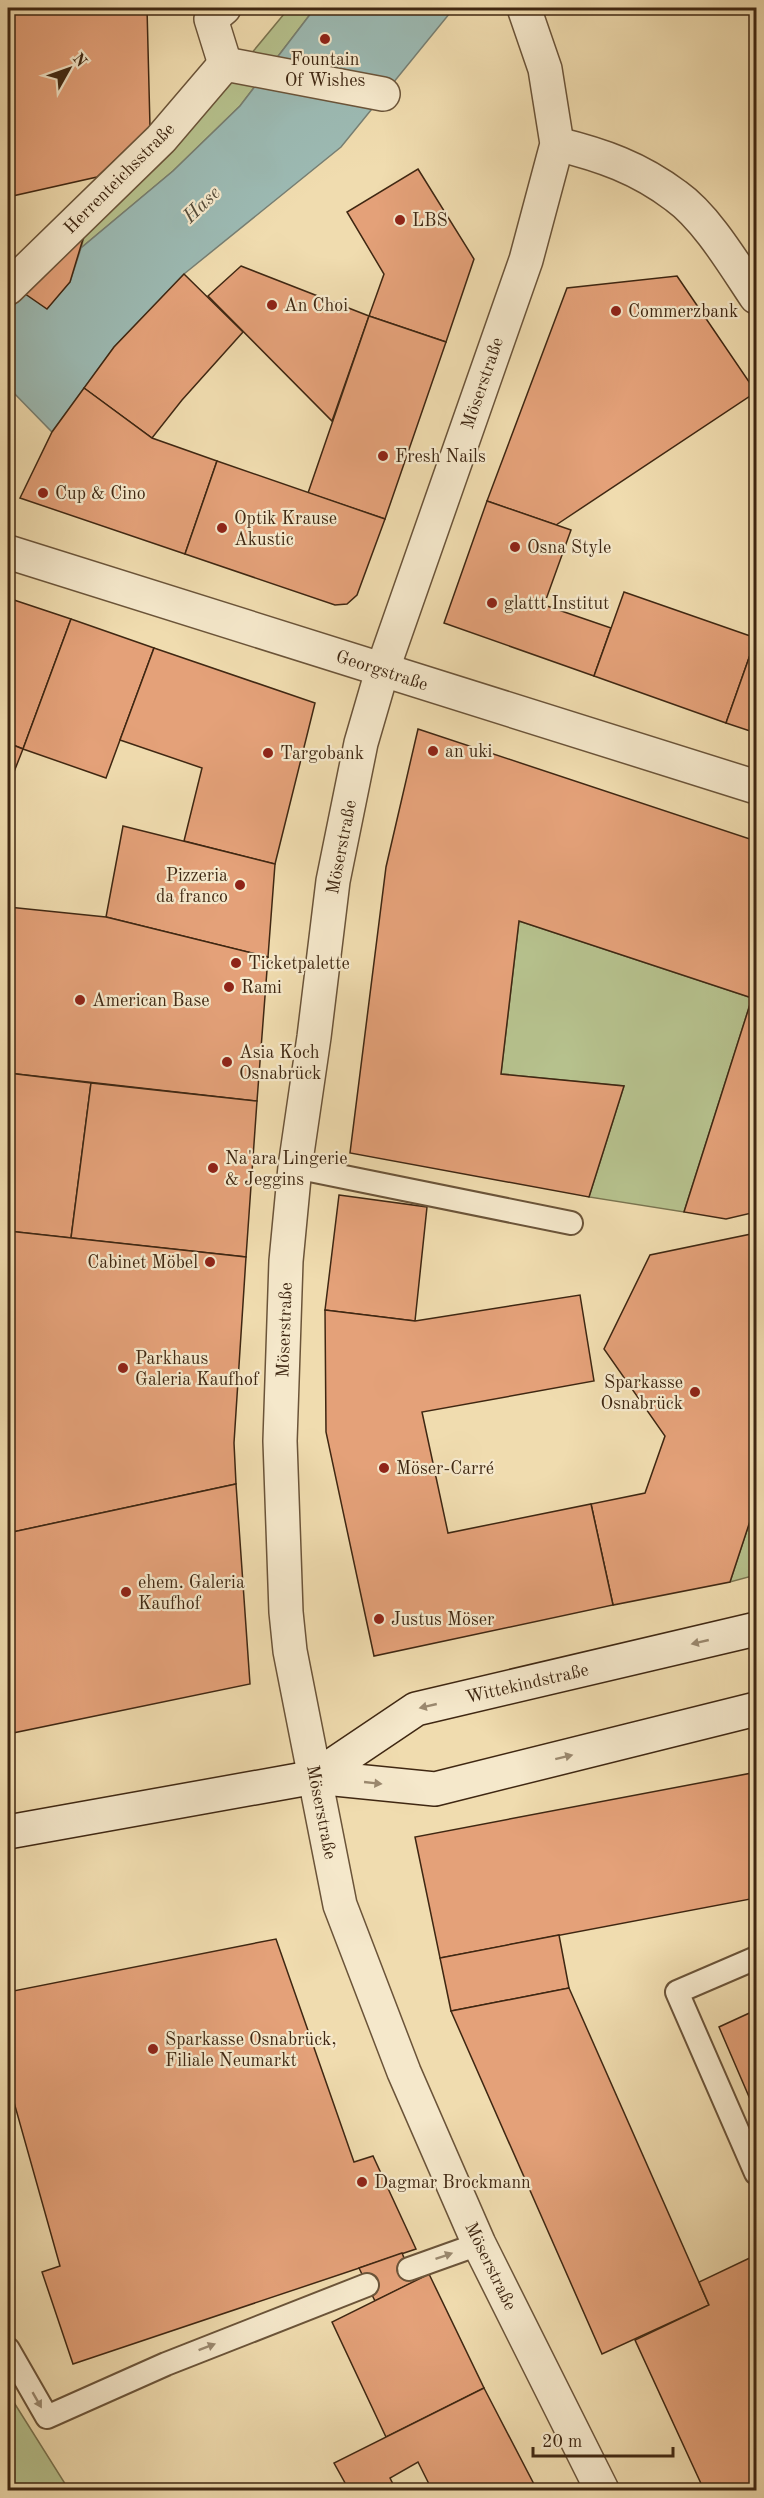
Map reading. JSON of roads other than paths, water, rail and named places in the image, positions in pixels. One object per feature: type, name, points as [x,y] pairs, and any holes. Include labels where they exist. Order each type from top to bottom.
[{"type":"street","points":[[224,8],[211,20],[233,65],[383,94]]},
{"type":"street","points":[[524,8],[545,69],[557,144],[598,154],[635,170],[677,196],[716,238],[756,297]]},
{"type":"street","name":"Herrenteichsstraße","points":[[8,288],[161,139],[233,65]]},
{"type":"street","name":"Möserstraße","points":[[557,144],[526,260],[382,670],[361,743],[333,881],[295,1167],[286,1261],[280,1441],[286,1612],[290,1651],[340,1905],[404,2072],[479,2244],[602,2490]]},
{"type":"street","name":"Georgstraße","points":[[8,552],[756,787]]},
{"type":"street","name":"Wittekindstraße","points":[[315,1777],[416,1709],[756,1629]]},
{"type":"street","name":"Wittekindstraße","points":[[8,1832],[108,1816],[315,1777],[435,1789],[756,1708]]},
{"type":"lane","points":[[295,1167],[571,1223]]},
{"type":"lane","points":[[756,1958],[677,1992],[756,2173]]},
{"type":"lane","points":[[409,2269],[479,2244]]},
{"type":"lane","points":[[8,2349],[46,2417],[166,2364],[368,2285]]},
{"type":"water","name":"Hase","points":[[315,8],[454,8],[341,147],[184,274],[114,347],[52,432],[8,387],[8,311],[26,294],[47,308],[70,282],[81,248],[173,171],[240,106]]},
{"type":"place","name":"Fountain Of Wishes","points":[[325,39]]},
{"type":"place","name":"LBS","points":[[400,220]]},
{"type":"place","name":"An Choi","points":[[272,305]]},
{"type":"place","name":"Commerzbank","points":[[616,311]]},
{"type":"place","name":"Fresh Nails","points":[[383,456]]},
{"type":"place","name":"Cup & Cino","points":[[43,493]]},
{"type":"place","name":"Optik Krause Akustic","points":[[222,528]]},
{"type":"place","name":"Osna Style","points":[[515,547]]},
{"type":"place","name":"glattt Institut","points":[[492,603]]},
{"type":"place","name":"an uki","points":[[433,751]]},
{"type":"place","name":"Targobank","points":[[268,753]]},
{"type":"place","name":"Pizzeria da franco","points":[[240,885]]},
{"type":"place","name":"Ticketpalette","points":[[236,963]]},
{"type":"place","name":"Rami","points":[[229,987]]},
{"type":"place","name":"American Base","points":[[80,1000]]},
{"type":"place","name":"Asia Koch Osnabrück","points":[[227,1062]]},
{"type":"place","name":"Na'ara Lingerie & Jeggins","points":[[213,1168]]},
{"type":"place","name":"Cabinet Möbel","points":[[210,1262]]},
{"type":"place","name":"Parkhaus Galeria Kaufhof","points":[[123,1368]]},
{"type":"place","name":"Sparkasse Osnabrück","points":[[695,1392]]},
{"type":"place","name":"Möser-Carré","points":[[384,1468]]},
{"type":"place","name":"ehem. Galeria Kaufhof","points":[[126,1592]]},
{"type":"place","name":"Justus Möser","points":[[379,1619]]},
{"type":"place","name":"Sparkasse Osnabrück, Filiale Neumarkt","points":[[153,2049]]},
{"type":"place","name":"Dagmar Brockmann","points":[[362,2182]]}]
